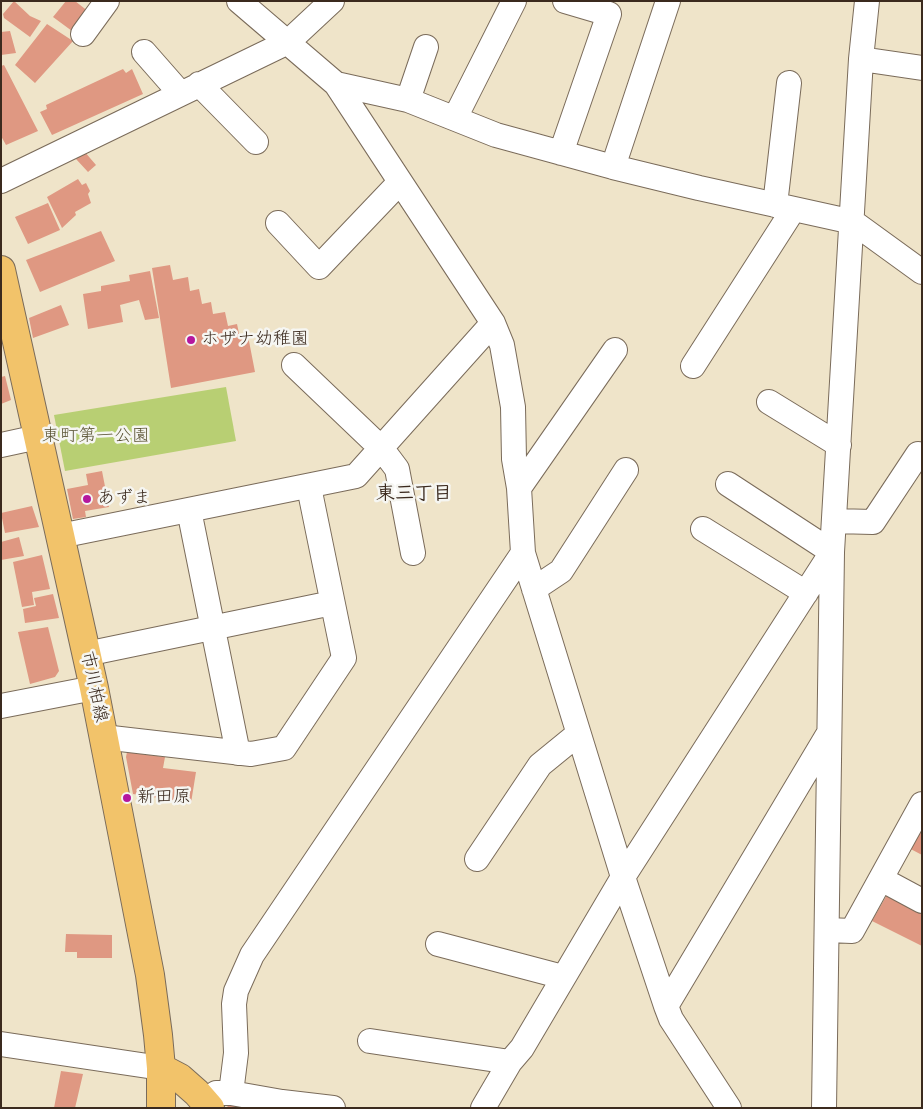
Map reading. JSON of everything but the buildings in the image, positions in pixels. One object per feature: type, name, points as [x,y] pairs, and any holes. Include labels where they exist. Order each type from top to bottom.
[{"type":"main road","name":"市川柏線","points":[[1,270],[94,688],[150,975],[161,1068],[161,1108]]},
{"type":"main road","points":[[161,1068],[213,1098]]},
{"type":"street","points":[[83,34],[107,1]]},
{"type":"street","points":[[239,1],[336,84],[493,322],[502,345],[513,407],[514,460],[519,488],[523,552],[534,589],[623,877],[666,1006],[671,1018],[729,1108]]},
{"type":"street","points":[[1,181],[288,42],[332,1]]},
{"type":"street","points":[[455,118],[514,1]]},
{"type":"street","points":[[561,153],[609,14],[565,1]]},
{"type":"street","points":[[613,167],[668,1]]},
{"type":"street","points":[[824,1108],[832,552],[853,222],[861,59],[867,1]]},
{"type":"street","points":[[408,100],[426,47]]},
{"type":"street","points":[[144,52],[256,142]]},
{"type":"street","points":[[861,59],[922,68]]},
{"type":"street","points":[[693,366],[784,208],[788,83]]},
{"type":"street","points":[[336,84],[408,100],[496,135],[613,167],[784,208],[853,222],[922,272]]},
{"type":"street","points":[[278,223],[319,267],[400,182]]},
{"type":"street","points":[[60,536],[356,476],[493,322]]},
{"type":"street","points":[[519,488],[615,350]]},
{"type":"street","points":[[294,364],[382,449],[397,469],[414,554]]},
{"type":"street","points":[[769,402],[839,446]]},
{"type":"street","points":[[1,444],[38,437]]},
{"type":"street","points":[[834,521],[873,522],[918,454]]},
{"type":"street","points":[[534,589],[561,570],[626,470]]},
{"type":"street","points":[[728,484],[832,552]]},
{"type":"street","points":[[103,737],[251,754],[284,748],[344,658],[309,487]]},
{"type":"street","points":[[189,510],[238,753]]},
{"type":"street","points":[[703,529],[806,593]]},
{"type":"street","points":[[333,1108],[282,1102],[213,1098],[236,1053],[236,990],[252,955],[523,552]]},
{"type":"street","points":[[483,1108],[510,1062],[522,1048],[623,877],[832,552]]},
{"type":"street","points":[[86,654],[332,603]]},
{"type":"street","points":[[1,706],[94,688]]},
{"type":"street","points":[[666,1006],[830,732]]},
{"type":"street","points":[[477,859],[540,765],[578,734]]},
{"type":"street","points":[[827,930],[852,931],[920,813]]},
{"type":"street","points":[[881,879],[922,901]]},
{"type":"street","points":[[438,944],[563,977]]},
{"type":"street","points":[[370,1041],[510,1062]]},
{"type":"street","points":[[1,1044],[161,1068]]},
{"type":"green space","name":"東町第一公園","points":[[226,387],[236,441],[65,471],[54,415]]},
{"type":"place","name":"ホザナ幼稚園","points":[[191,340]]},
{"type":"place","name":"あずま","points":[[87,499]]},
{"type":"place","name":"新田原","points":[[127,798]]},
{"type":"district","name":"東三丁目","points":[[414,495]]}]
